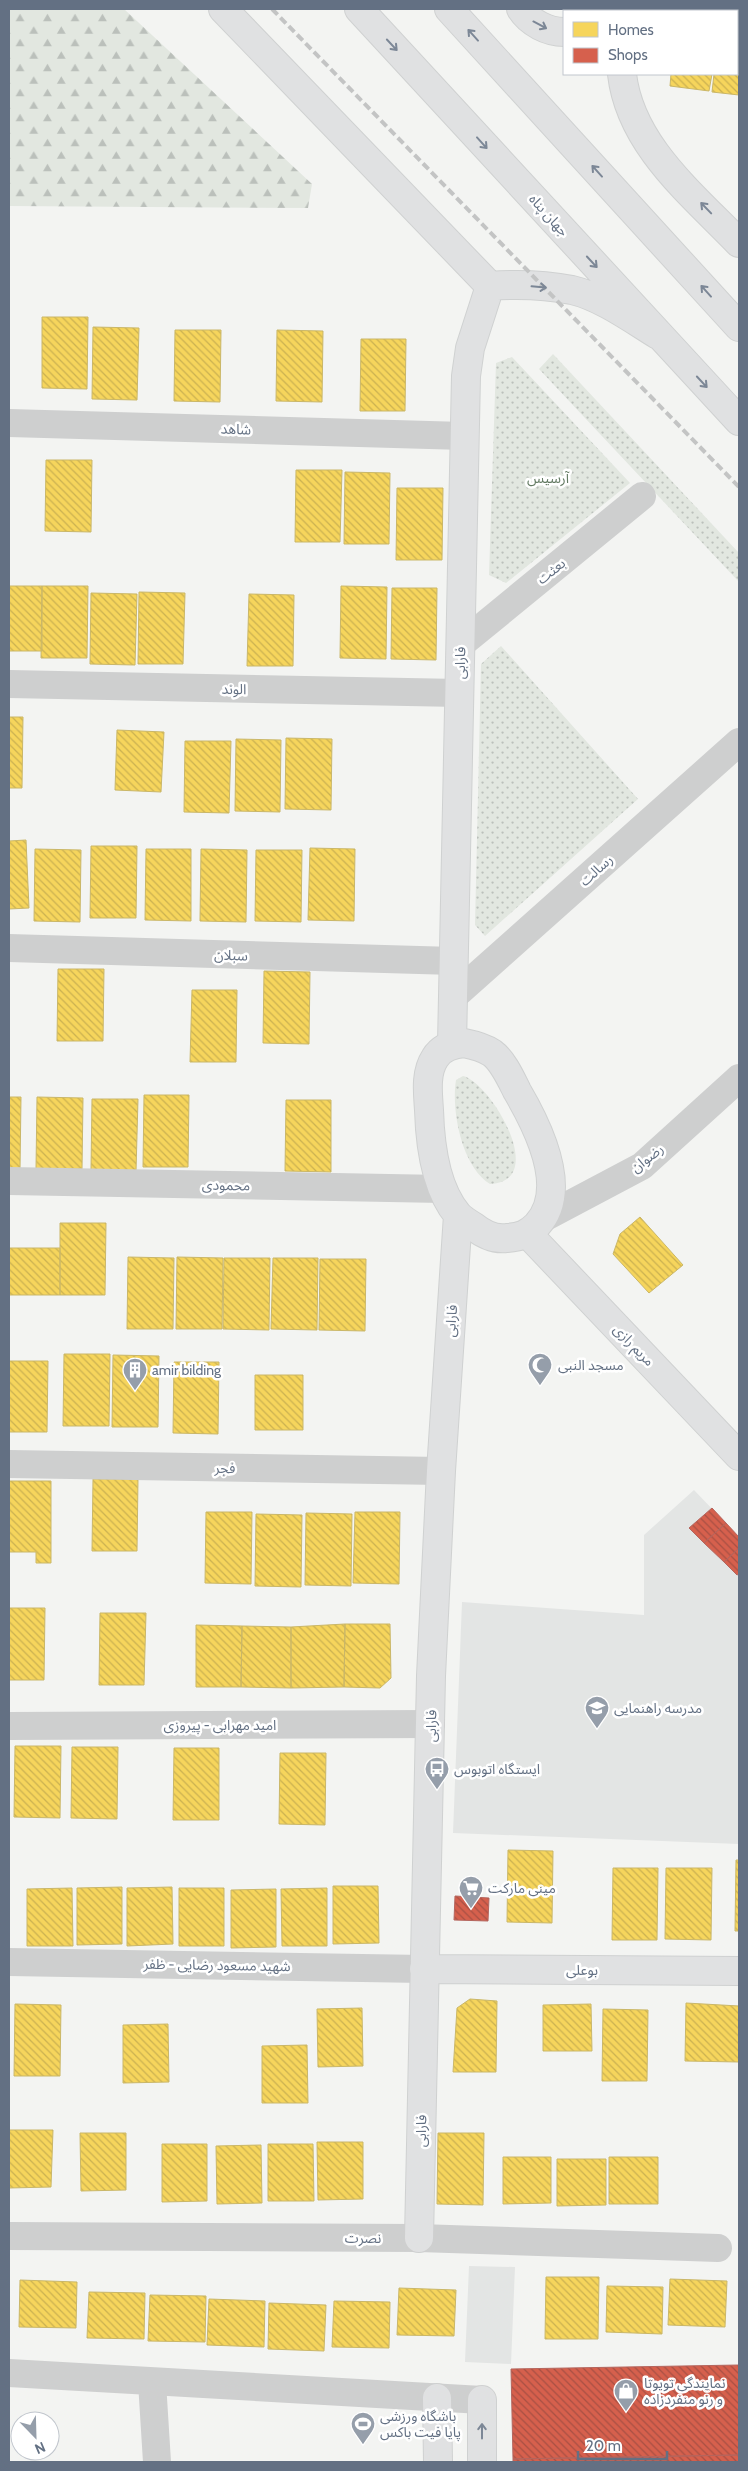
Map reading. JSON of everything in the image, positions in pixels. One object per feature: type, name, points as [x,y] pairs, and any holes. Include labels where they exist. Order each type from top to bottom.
[{"type":"street","points":[[223,9],[490,286],[511,285],[573,291],[606,305],[658,335]]},
{"type":"street","name":"جهان پناه","points":[[359,9],[739,421]]},
{"type":"street","points":[[449,9],[739,327]]},
{"type":"street","points":[[521,9],[539,26],[563,32]]},
{"type":"street","points":[[622,75],[630,109],[644,137],[662,163],[739,243]]},
{"type":"street","name":"فارابی","points":[[452,1044],[466,376],[470,348],[490,286]]},
{"type":"street","name":"شاهد","points":[[9,423],[464,436]]},
{"type":"street","name":"بعثت","points":[[460,645],[642,496]]},
{"type":"street","name":"الوند","points":[[9,684],[459,694]]},
{"type":"street","name":"رسالت","points":[[453,997],[739,742]]},
{"type":"street","name":"سبلان","points":[[9,948],[454,961]]},
{"type":"street","points":[[452,1044],[476,1045],[493,1054],[508,1074],[531,1114],[547,1153],[551,1176],[549,1197],[535,1227],[502,1239],[482,1234],[458,1215],[443,1189],[430,1134],[427,1083],[435,1058],[452,1044]]},
{"type":"street","name":"رضوان","points":[[535,1227],[642,1166],[739,1078]]},
{"type":"street","name":"محمودی","points":[[9,1181],[443,1189]]},
{"type":"street","name":"فارابی","points":[[419,2238],[431,1724],[441,1471],[458,1215]]},
{"type":"street","name":"مریم رازی","points":[[535,1227],[736,1445]]},
{"type":"street","name":"فجر","points":[[9,1464],[441,1471]]},
{"type":"street","name":"امید مهرابی - پیروزی","points":[[9,1726],[431,1724]]},
{"type":"street","name":"شهید مسعود رضایی - ظفر","points":[[9,1962],[424,1969]]},
{"type":"street","name":"بوعلی","points":[[424,1969],[739,1971]]},
{"type":"street","name":"نصرت","points":[[9,2236],[419,2238],[718,2248]]},
{"type":"street","points":[[9,2373],[482,2400],[482,2462]]},
{"type":"street","points":[[152,2382],[157,2462]]},
{"type":"street","points":[[438,2398],[438,2462]]},
{"type":"shaded area","name":"مدرسه راهنمایی","points":[[694,1490],[739,1537],[739,1844],[453,1833],[462,1602],[644,1615],[644,1535]]},
{"type":"shaded area","points":[[469,2266],[515,2267],[511,2364],[465,2362]]},
{"type":"green space","points":[[9,9],[124,9],[312,184],[308,208],[9,206]]},
{"type":"green space","points":[[553,354],[739,553],[739,582],[539,369]]},
{"type":"green space","name":"آرسیس","points":[[512,357],[630,483],[506,583],[489,575],[496,363]]},
{"type":"green space","points":[[501,646],[638,799],[485,936],[475,925],[481,664]]},
{"type":"green space","points":[[463,1076],[474,1082],[487,1095],[509,1131],[515,1150],[515,1167],[507,1179],[490,1184],[480,1176],[466,1152],[457,1122],[455,1107],[456,1080]]},
{"type":"building: Homes","points":[[739,46],[739,95],[712,92],[714,75],[738,75]]},
{"type":"building: Homes","points":[[671,75],[712,75],[709,91],[670,86]]},
{"type":"building: Homes","points":[[42,317],[88,317],[87,389],[42,388]]},
{"type":"building: Homes","points":[[93,327],[139,328],[137,400],[92,399]]},
{"type":"building: Homes","points":[[175,330],[221,330],[220,402],[174,401]]},
{"type":"building: Homes","points":[[277,330],[323,331],[322,402],[276,401]]},
{"type":"building: Homes","points":[[361,339],[406,339],[405,411],[360,411]]},
{"type":"building: Homes","points":[[46,460],[92,460],[91,532],[45,531]]},
{"type":"building: Homes","points":[[296,470],[342,470],[340,542],[295,542]]},
{"type":"building: Homes","points":[[345,472],[390,473],[389,544],[344,544]]},
{"type":"building: Homes","points":[[397,488],[443,488],[442,560],[396,560]]},
{"type":"building: Homes","points":[[9,586],[42,586],[42,651],[9,651]]},
{"type":"building: Homes","points":[[42,586],[88,586],[87,658],[41,658]]},
{"type":"building: Homes","points":[[341,586],[387,587],[386,659],[340,658]]},
{"type":"building: Homes","points":[[392,588],[437,588],[436,660],[391,659]]},
{"type":"building: Homes","points":[[139,592],[185,593],[183,664],[138,664]]},
{"type":"building: Homes","points":[[91,593],[137,594],[135,665],[90,664]]},
{"type":"building: Homes","points":[[249,594],[294,595],[293,666],[247,666]]},
{"type":"building: Homes","points":[[9,717],[23,717],[22,788],[9,788]]},
{"type":"building: Homes","points":[[117,730],[164,732],[161,792],[115,790]]},
{"type":"building: Homes","points":[[286,738],[332,739],[331,810],[285,809]]},
{"type":"building: Homes","points":[[236,739],[281,740],[280,812],[235,811]]},
{"type":"building: Homes","points":[[185,741],[231,741],[229,813],[184,812]]},
{"type":"building: Homes","points":[[26,840],[29,908],[9,909],[9,841]]},
{"type":"building: Homes","points":[[91,846],[137,846],[136,918],[90,918]]},
{"type":"building: Homes","points":[[310,848],[355,849],[354,921],[308,920]]},
{"type":"building: Homes","points":[[35,849],[81,850],[80,922],[34,921]]},
{"type":"building: Homes","points":[[146,849],[191,849],[191,921],[145,920]]},
{"type":"building: Homes","points":[[201,849],[247,850],[246,922],[200,921]]},
{"type":"building: Homes","points":[[256,850],[302,850],[301,922],[255,921]]},
{"type":"building: Homes","points":[[58,969],[104,969],[103,1041],[57,1041]]},
{"type":"building: Homes","points":[[264,971],[310,972],[309,1044],[263,1043]]},
{"type":"building: Homes","points":[[192,990],[237,990],[236,1062],[190,1062]]},
{"type":"building: Homes","points":[[144,1095],[189,1095],[188,1167],[143,1167]]},
{"type":"building: Homes","points":[[9,1097],[21,1097],[20,1169],[9,1169]]},
{"type":"building: Homes","points":[[37,1097],[83,1098],[82,1169],[36,1169]]},
{"type":"building: Homes","points":[[92,1099],[138,1099],[136,1171],[91,1170]]},
{"type":"building: Homes","points":[[286,1100],[331,1100],[331,1172],[285,1171]]},
{"type":"building: Homes","points":[[640,1217],[683,1265],[649,1293],[613,1254],[620,1234]]},
{"type":"building: Homes","points":[[60,1223],[106,1223],[105,1295],[60,1295]]},
{"type":"building: Homes","points":[[9,1248],[60,1248],[60,1295],[9,1295]]},
{"type":"building: Homes","points":[[128,1257],[174,1258],[173,1329],[127,1329]]},
{"type":"building: Homes","points":[[177,1257],[223,1258],[222,1329],[176,1329]]},
{"type":"building: Homes","points":[[224,1258],[270,1258],[269,1330],[223,1329]]},
{"type":"building: Homes","points":[[273,1258],[318,1258],[317,1330],[271,1329]]},
{"type":"building: Homes","points":[[320,1259],[366,1259],[365,1331],[319,1330]]},
{"type":"building: Homes","points":[[64,1354],[110,1354],[109,1426],[63,1426]]},
{"type":"building: Homes","name":"amir bilding","points":[[113,1355],[159,1356],[158,1427],[112,1427]]},
{"type":"building: Homes","points":[[9,1361],[48,1361],[47,1432],[9,1432]]},
{"type":"building: Homes","points":[[174,1362],[219,1362],[218,1434],[173,1433]]},
{"type":"building: Homes","points":[[255,1375],[303,1375],[303,1430],[255,1430]]},
{"type":"building: Homes","points":[[93,1479],[138,1479],[137,1551],[92,1551]]},
{"type":"building: Homes","points":[[9,1481],[51,1481],[51,1563],[36,1563],[36,1552],[9,1552]]},
{"type":"building: Homes","points":[[206,1512],[252,1512],[251,1584],[205,1583]]},
{"type":"building: Homes","points":[[355,1512],[400,1512],[399,1584],[353,1583]]},
{"type":"building: Homes","points":[[306,1513],[352,1514],[351,1586],[305,1585]]},
{"type":"building: Homes","points":[[256,1514],[302,1515],[301,1587],[255,1586]]},
{"type":"building: Homes","points":[[9,1608],[45,1608],[44,1680],[9,1680]]},
{"type":"building: Homes","points":[[100,1613],[146,1613],[144,1685],[99,1685]]},
{"type":"building: Homes","points":[[345,1624],[344,1687],[291,1688],[291,1627]]},
{"type":"building: Homes","points":[[345,1624],[390,1624],[391,1678],[380,1688],[344,1687]]},
{"type":"building: Homes","points":[[196,1625],[242,1626],[241,1687],[196,1687]]},
{"type":"building: Homes","points":[[242,1626],[291,1627],[291,1688],[241,1687]]},
{"type":"building: Homes","points":[[15,1746],[61,1746],[60,1818],[14,1817]]},
{"type":"building: Homes","points":[[72,1747],[118,1747],[117,1819],[71,1818]]},
{"type":"building: Homes","points":[[174,1748],[219,1748],[219,1820],[173,1820]]},
{"type":"building: Homes","points":[[280,1753],[326,1753],[325,1825],[279,1824]]},
{"type":"building: Homes","points":[[508,1850],[553,1851],[552,1923],[507,1922]]},
{"type":"building: Homes","points":[[736,1860],[739,1860],[739,1931],[735,1931]]},
{"type":"building: Homes","points":[[613,1868],[658,1868],[657,1940],[612,1940]]},
{"type":"building: Homes","points":[[666,1868],[712,1868],[711,1940],[665,1939]]},
{"type":"building: Homes","points":[[333,1886],[378,1886],[379,1943],[333,1944]]},
{"type":"building: Homes","points":[[122,1887],[122,1944],[77,1945],[77,1888]]},
{"type":"building: Homes","points":[[172,1887],[173,1944],[127,1946],[127,1888]]},
{"type":"building: Homes","points":[[72,1888],[73,1946],[27,1946],[27,1889]]},
{"type":"building: Homes","points":[[179,1888],[224,1888],[224,1946],[179,1946]]},
{"type":"building: Homes","points":[[327,1888],[327,1946],[282,1946],[281,1889]]},
{"type":"building: Homes","points":[[276,1889],[276,1947],[231,1948],[231,1890]]},
{"type":"building: Homes","points":[[470,1999],[497,2001],[496,2072],[453,2072],[457,2008]]},
{"type":"building: Homes","points":[[686,2003],[739,2006],[739,2062],[685,2061]]},
{"type":"building: Homes","points":[[15,2004],[61,2005],[60,2076],[14,2076]]},
{"type":"building: Homes","points":[[591,2004],[592,2051],[543,2051],[543,2005]]},
{"type":"building: Homes","points":[[362,2008],[363,2066],[318,2067],[317,2009]]},
{"type":"building: Homes","points":[[603,2009],[648,2010],[647,2081],[602,2081]]},
{"type":"building: Homes","points":[[168,2024],[169,2082],[123,2083],[123,2025]]},
{"type":"building: Homes","points":[[307,2045],[308,2103],[262,2103],[262,2046]]},
{"type":"building: Homes","points":[[9,2130],[53,2130],[51,2187],[9,2188]]},
{"type":"building: Homes","points":[[80,2133],[126,2133],[126,2190],[81,2191]]},
{"type":"building: Homes","points":[[438,2133],[484,2133],[483,2205],[437,2204]]},
{"type":"building: Homes","points":[[317,2142],[363,2142],[363,2199],[318,2200]]},
{"type":"building: Homes","points":[[162,2144],[207,2144],[207,2201],[162,2202]]},
{"type":"building: Homes","points":[[268,2144],[313,2144],[314,2201],[268,2201]]},
{"type":"building: Homes","points":[[261,2145],[262,2203],[217,2204],[216,2146]]},
{"type":"building: Homes","points":[[503,2157],[551,2157],[551,2203],[503,2204]]},
{"type":"building: Homes","points":[[609,2157],[658,2157],[658,2204],[609,2204]]},
{"type":"building: Homes","points":[[557,2159],[606,2159],[606,2205],[557,2206]]},
{"type":"building: Homes","points":[[546,2277],[599,2277],[598,2339],[545,2339]]},
{"type":"building: Homes","points":[[670,2279],[727,2281],[725,2327],[668,2325]]},
{"type":"building: Homes","points":[[20,2280],[77,2282],[76,2328],[19,2327]]},
{"type":"building: Homes","points":[[607,2286],[663,2287],[662,2334],[606,2332]]},
{"type":"building: Homes","points":[[399,2288],[456,2290],[454,2336],[397,2335]]},
{"type":"building: Homes","points":[[89,2292],[145,2293],[144,2339],[87,2338]]},
{"type":"building: Homes","points":[[150,2295],[206,2296],[205,2342],[148,2341]]},
{"type":"building: Homes","points":[[209,2299],[265,2301],[264,2347],[207,2345]]},
{"type":"building: Homes","points":[[334,2301],[390,2302],[389,2348],[332,2347]]},
{"type":"building: Homes","points":[[269,2303],[326,2305],[324,2351],[268,2349]]},
{"type":"building: Shops","points":[[712,1508],[726,1523],[704,1543],[689,1528]]},
{"type":"building: Shops","points":[[726,1523],[739,1537],[739,1548],[724,1562],[704,1543]]},
{"type":"building: Shops","points":[[739,1548],[739,1574],[737,1575],[724,1562]]},
{"type":"building: Shops","name":"مینی مارکت","points":[[455,1896],[489,1898],[488,1921],[454,1920]]},
{"type":"building: Shops","name":"نمایندگی تویوتا و رنو منفردزاده","points":[[739,2365],[739,2455],[513,2459],[511,2369]]},
{"type":"building: Shops","points":[[739,2455],[739,2462],[513,2462],[513,2459]]},
{"type":"railway","points":[[272,9],[739,487]]},
{"type":"place","name":"مسجد النبی","points":[[540,1386]]},
{"type":"place","name":"amir bilding","points":[[135,1391]]},
{"type":"place","name":"مدرسه راهنمایی","points":[[597,1729]]},
{"type":"place","name":"ایستگاه اتوبوس","points":[[437,1790]]},
{"type":"place","name":"مینی مارکت","points":[[471,1909]]},
{"type":"place","name":"نمایندگی تویوتا و رنو منفردزاده","points":[[626,2412]]},
{"type":"place","name":"باشگاه ورزشی پایا فیت باکس","points":[[363,2445]]}]
